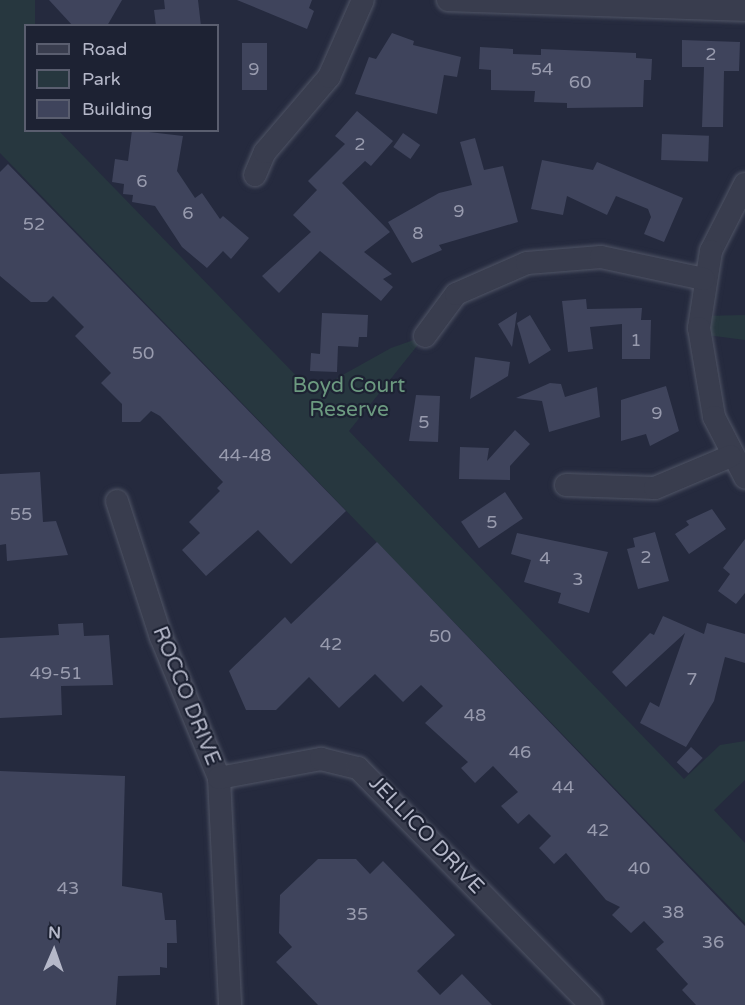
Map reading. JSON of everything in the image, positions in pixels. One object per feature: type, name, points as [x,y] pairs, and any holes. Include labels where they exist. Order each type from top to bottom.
[{"type":"street","points":[[255,175],[265,152],[329,77],[363,0]]},
{"type":"street","points":[[448,0],[662,4],[745,10]]},
{"type":"street","points":[[745,184],[718,232],[704,279],[702,365],[714,417],[731,456],[745,477]]},
{"type":"street","points":[[425,336],[456,294],[527,263],[601,257],[704,279]]},
{"type":"street","points":[[566,485],[655,488],[731,456]]},
{"type":"street","name":"ROCCO DRIVE","points":[[117,501],[161,637],[219,778],[230,1005]]},
{"type":"street","name":"JELLICO DRIVE","points":[[219,778],[321,759],[358,768],[591,1005]]},
{"type":"green space","name":"Boyd Court Reserve","points":[[0,0],[35,0],[35,24],[24,24],[24,132],[60,132],[312,392],[391,348],[425,336],[349,431],[684,779],[720,745],[745,741],[745,780],[714,810],[745,843],[745,923],[0,153]]},
{"type":"green space","points":[[745,315],[745,340],[699,334],[700,316]]},
{"type":"building","points":[[49,0],[122,0],[108,24],[71,24]]},
{"type":"building","points":[[164,0],[198,0],[201,24],[156,24],[154,10],[165,9]]},
{"type":"building","points":[[237,0],[312,0],[309,8],[314,11],[307,29]]},
{"type":"building","points":[[392,33],[414,41],[413,45],[461,57],[457,77],[444,75],[437,114],[355,94],[369,57],[376,59]]},
{"type":"building","points":[[682,40],[740,42],[739,71],[724,71],[723,127],[702,127],[704,67],[682,67]]},
{"type":"building","points":[[242,43],[267,43],[267,90],[242,90]]},
{"type":"building","points":[[480,47],[513,49],[513,54],[541,55],[541,49],[636,53],[636,58],[652,59],[651,80],[644,80],[643,107],[567,108],[567,103],[534,102],[535,91],[491,90],[491,70],[479,69]]},
{"type":"building","points":[[357,111],[393,141],[371,166],[365,161],[342,183],[390,232],[364,252],[392,274],[383,279],[393,287],[381,301],[320,251],[279,293],[262,276],[311,232],[293,215],[317,190],[308,181],[345,144],[335,136]]},
{"type":"building","points":[[132,132],[183,136],[177,171],[195,198],[202,193],[220,219],[223,216],[249,238],[231,259],[223,251],[207,268],[182,247],[155,206],[132,202],[133,195],[123,194],[124,184],[112,182],[115,159],[128,161]]},
{"type":"building","points":[[403,133],[420,145],[410,159],[393,147]]},
{"type":"building","points":[[662,134],[709,136],[708,162],[661,160]]},
{"type":"building","points":[[475,138],[484,170],[503,166],[518,222],[439,245],[442,250],[412,263],[388,222],[439,193],[472,185],[460,142]]},
{"type":"building","points":[[542,160],[593,170],[597,162],[683,198],[664,242],[644,234],[651,217],[648,209],[616,196],[607,215],[567,196],[563,215],[531,209]]},
{"type":"building","points":[[8,164],[346,511],[291,564],[258,530],[206,576],[182,550],[200,533],[189,522],[220,491],[217,488],[223,482],[160,416],[151,411],[140,422],[122,422],[122,404],[101,383],[111,373],[75,336],[84,327],[53,296],[47,302],[31,302],[0,276],[0,172]]},
{"type":"building","points":[[586,299],[587,309],[642,308],[641,320],[651,320],[650,359],[622,359],[622,324],[590,327],[593,349],[568,352],[562,301]]},
{"type":"building","points":[[517,312],[512,347],[498,324]]},
{"type":"building","points":[[322,313],[368,315],[367,337],[359,337],[358,347],[338,346],[337,372],[310,371],[311,353],[320,354]]},
{"type":"building","points":[[530,315],[551,350],[529,364],[517,323]]},
{"type":"building","points":[[475,357],[510,362],[508,376],[470,399]]},
{"type":"building","points":[[550,383],[561,384],[565,397],[597,387],[600,417],[549,432],[542,401],[516,398]]},
{"type":"building","points":[[666,386],[679,431],[650,446],[646,434],[621,441],[621,400]]},
{"type":"building","points":[[416,395],[440,396],[438,442],[409,441]]},
{"type":"building","points":[[515,430],[530,444],[510,466],[510,480],[459,479],[460,447],[489,448],[487,461]]},
{"type":"building","points":[[40,472],[43,522],[56,521],[68,555],[7,561],[6,544],[0,545],[0,474]]},
{"type":"building","points":[[505,492],[523,519],[479,548],[461,522]]},
{"type":"building","points":[[712,509],[726,529],[689,554],[675,534],[689,525],[686,521]]},
{"type":"building","points":[[655,532],[669,581],[638,589],[627,549],[635,547],[633,538]]},
{"type":"building","points":[[517,533],[608,552],[589,613],[558,603],[561,593],[524,582],[531,560],[511,554]]},
{"type":"building","points":[[745,539],[745,593],[736,604],[718,591],[730,574],[723,568]]},
{"type":"building","points":[[377,542],[745,926],[745,1005],[696,1005],[682,990],[688,984],[656,949],[664,942],[644,921],[631,933],[612,915],[620,907],[606,900],[566,853],[554,864],[539,848],[551,836],[529,814],[518,824],[501,806],[518,792],[493,766],[475,783],[461,768],[468,762],[425,723],[443,706],[421,685],[403,702],[375,674],[339,708],[309,677],[276,710],[246,710],[229,671],[285,617],[291,624]]},
{"type":"building","points":[[663,616],[704,634],[707,623],[745,634],[745,663],[725,657],[714,701],[686,747],[640,723],[650,702],[659,707],[685,633],[626,687],[612,672],[650,633],[654,635]]},
{"type":"building","points":[[83,623],[84,636],[109,635],[113,685],[61,686],[62,715],[0,718],[0,638],[59,635],[58,624]]},
{"type":"building","points":[[691,747],[703,758],[688,773],[677,762]]},
{"type":"building","points":[[0,771],[125,776],[122,886],[162,893],[165,920],[176,920],[177,943],[167,943],[167,968],[160,967],[160,975],[118,976],[116,1005],[0,1005]]},
{"type":"building","points":[[318,859],[356,859],[370,874],[383,861],[455,935],[417,971],[440,995],[462,974],[492,1005],[318,1005],[276,962],[292,947],[279,933],[280,895]]}]
